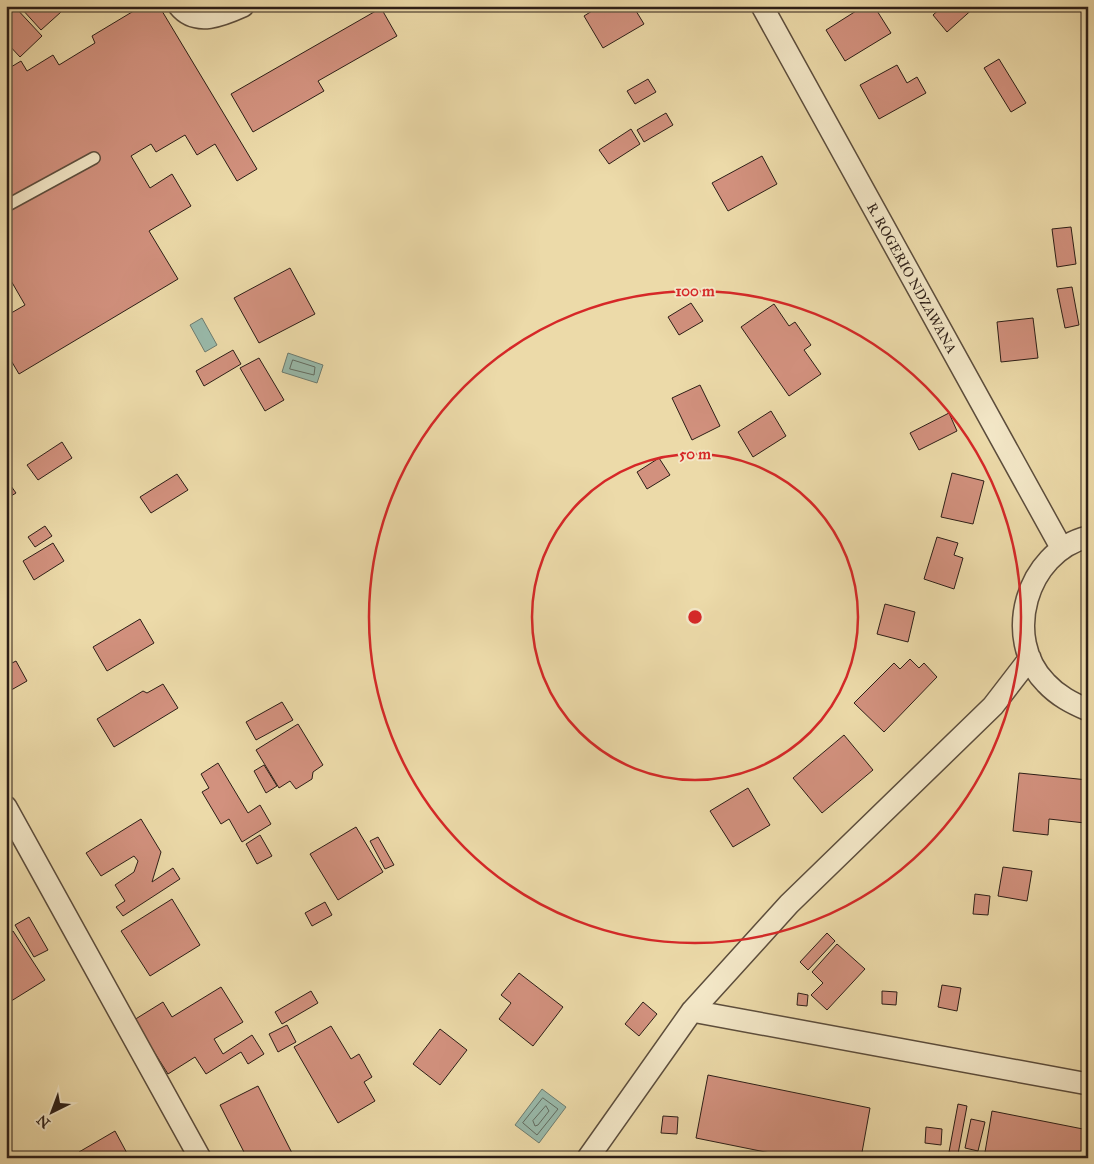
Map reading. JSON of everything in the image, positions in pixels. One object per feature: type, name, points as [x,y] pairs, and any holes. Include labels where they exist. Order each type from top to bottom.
[{"type":"street","points":[[179,6],[184,12],[199,18],[218,18],[243,6]]},
{"type":"street","name":"R. ROGERIO NDZAWANA","points":[[762,6],[1062,549]]},
{"type":"street","points":[[1088,537],[1062,549],[1044,566],[1031,586],[1024,610],[1024,635],[1030,658],[1045,682],[1066,701],[1088,710]]},
{"type":"street","points":[[588,1158],[692,1011],[789,904],[993,706],[1030,658]]},
{"type":"street","points":[[6,807],[200,1158]]},
{"type":"street","points":[[692,1011],[1088,1084]]},
{"type":"lane","points":[[6,206],[94,158]]},
{"type":"water","points":[[202,318],[217,345],[205,352],[190,325]]},
{"type":"water","points":[[288,353],[323,365],[317,383],[282,372]]},
{"type":"water","points":[[542,1089],[566,1107],[539,1143],[515,1125]]},
{"type":"building","points":[[6,6],[14,6],[42,36],[20,57],[6,42]]},
{"type":"building","points":[[23,6],[57,6],[61,12],[41,30],[21,8]]},
{"type":"building","points":[[142,6],[159,6],[257,169],[237,181],[215,144],[197,155],[185,135],[156,152],[151,144],[131,156],[150,188],[172,174],[191,206],[149,231],[178,279],[19,374],[6,352],[6,316],[25,305],[10,279],[6,281],[6,70],[21,61],[27,71],[53,55],[59,65],[95,43],[92,36]]},
{"type":"building","points":[[600,6],[633,6],[644,24],[603,48],[584,16]]},
{"type":"building","points":[[864,6],[874,6],[891,33],[845,61],[826,30]]},
{"type":"building","points":[[943,6],[976,6],[947,32],[933,15]]},
{"type":"building","points":[[381,8],[397,36],[318,81],[324,91],[253,132],[231,94]]},
{"type":"building","points":[[999,59],[1026,103],[1011,112],[984,68]]},
{"type":"building","points":[[897,65],[907,83],[917,77],[926,93],[879,119],[860,85]]},
{"type":"building","points":[[648,79],[656,92],[635,104],[627,91]]},
{"type":"building","points":[[666,113],[673,125],[644,142],[637,130]]},
{"type":"building","points":[[631,129],[640,144],[609,164],[599,150]]},
{"type":"building","points":[[762,156],[777,184],[728,211],[712,183]]},
{"type":"building","points":[[1071,227],[1076,264],[1057,267],[1052,229]]},
{"type":"building","points":[[290,268],[315,314],[259,343],[234,298]]},
{"type":"building","points":[[1072,287],[1079,325],[1065,328],[1057,289]]},
{"type":"building","points":[[691,303],[703,321],[679,335],[668,317]]},
{"type":"building","points":[[774,304],[789,326],[795,322],[811,345],[804,350],[821,374],[789,396],[741,327]]},
{"type":"building","points":[[1033,318],[1038,358],[1001,362],[997,322]]},
{"type":"building","points":[[233,350],[241,364],[204,386],[196,371]]},
{"type":"building","points":[[259,358],[284,400],[265,411],[240,368]]},
{"type":"building","points":[[700,385],[720,426],[692,440],[672,398]]},
{"type":"building","points":[[771,411],[786,436],[753,457],[738,432]]},
{"type":"building","points":[[949,413],[957,431],[919,450],[910,433]]},
{"type":"building","points":[[62,442],[72,458],[38,480],[27,465]]},
{"type":"building","points":[[659,458],[670,475],[647,489],[637,472]]},
{"type":"building","points":[[952,473],[984,481],[973,524],[941,517]]},
{"type":"building","points":[[177,474],[188,490],[151,513],[140,497]]},
{"type":"building","points":[[6,479],[16,493],[6,499]]},
{"type":"building","points":[[45,526],[52,536],[35,547],[28,537]]},
{"type":"building","points":[[937,537],[958,543],[954,555],[963,558],[954,589],[924,579]]},
{"type":"building","points":[[53,543],[64,561],[34,580],[23,561]]},
{"type":"building","points":[[885,604],[915,612],[908,642],[877,634]]},
{"type":"building","points":[[140,619],[154,643],[107,671],[93,647]]},
{"type":"building","points":[[910,659],[919,668],[924,663],[937,677],[884,732],[854,703],[894,663],[900,669]]},
{"type":"building","points":[[16,661],[27,681],[6,693],[6,666]]},
{"type":"building","points":[[163,684],[178,708],[114,747],[97,719],[143,691],[147,693]]},
{"type":"building","points":[[282,702],[293,720],[256,740],[246,722]]},
{"type":"building","points":[[298,724],[323,765],[313,772],[312,779],[296,789],[290,781],[279,788],[256,750]]},
{"type":"building","points":[[844,735],[873,770],[822,813],[793,778]]},
{"type":"building","points":[[218,763],[248,813],[260,805],[271,824],[242,842],[229,819],[221,824],[202,792],[209,788],[201,774]]},
{"type":"building","points":[[264,765],[277,786],[266,793],[254,771]]},
{"type":"building","points":[[1019,773],[1088,780],[1085,823],[1049,819],[1048,835],[1013,831]]},
{"type":"building","points":[[748,788],[770,825],[733,847],[710,811]]},
{"type":"building","points":[[141,819],[161,852],[152,882],[173,868],[180,879],[123,916],[116,907],[125,901],[115,885],[134,872],[138,861],[134,856],[101,876],[86,853]]},
{"type":"building","points":[[356,827],[383,872],[338,900],[310,854]]},
{"type":"building","points":[[260,835],[272,856],[257,864],[246,844]]},
{"type":"building","points":[[378,837],[394,865],[385,869],[370,841]]},
{"type":"building","points":[[1003,867],[1032,871],[1027,901],[998,896]]},
{"type":"building","points":[[975,894],[990,896],[988,915],[973,914]]},
{"type":"building","points":[[172,899],[200,945],[150,976],[121,931]]},
{"type":"building","points":[[325,902],[332,915],[312,926],[305,913]]},
{"type":"building","points":[[29,917],[48,950],[34,957],[15,925]]},
{"type":"building","points":[[13,931],[45,980],[8,1003],[6,1000],[6,935]]},
{"type":"building","points":[[827,933],[835,941],[808,970],[800,962]]},
{"type":"building","points":[[837,944],[865,969],[827,1010],[811,995],[823,983],[812,972]]},
{"type":"building","points":[[519,973],[563,1007],[533,1046],[499,1019],[511,1003],[501,995]]},
{"type":"building","points":[[942,985],[961,988],[957,1011],[938,1007]]},
{"type":"building","points":[[221,987],[243,1022],[214,1039],[223,1054],[252,1035],[264,1054],[248,1064],[241,1052],[206,1074],[195,1057],[168,1074],[134,1020],[163,1002],[172,1017]]},
{"type":"building","points":[[311,991],[318,1003],[282,1024],[275,1012]]},
{"type":"building","points":[[882,991],[897,992],[896,1005],[882,1004]]},
{"type":"building","points":[[798,993],[808,995],[807,1006],[797,1005]]},
{"type":"building","points":[[643,1002],[657,1014],[639,1036],[625,1024]]},
{"type":"building","points":[[287,1025],[296,1042],[278,1052],[269,1034]]},
{"type":"building","points":[[331,1026],[351,1059],[359,1054],[372,1077],[364,1082],[375,1101],[338,1123],[294,1047]]},
{"type":"building","points":[[440,1029],[467,1050],[440,1085],[413,1064]]},
{"type":"building","points":[[708,1075],[870,1108],[861,1158],[795,1158],[696,1138]]},
{"type":"building","points":[[258,1086],[293,1155],[287,1158],[247,1158],[220,1105]]},
{"type":"building","points":[[958,1104],[967,1106],[958,1154],[949,1152]]},
{"type":"building","points":[[992,1111],[1088,1130],[1088,1158],[984,1158]]},
{"type":"building","points":[[663,1116],[678,1117],[677,1134],[661,1133]]},
{"type":"building","points":[[971,1119],[985,1122],[978,1151],[965,1148]]},
{"type":"building","points":[[926,1127],[942,1129],[941,1145],[925,1143]]},
{"type":"building","points":[[115,1131],[129,1157],[82,1158],[79,1152]]}]
